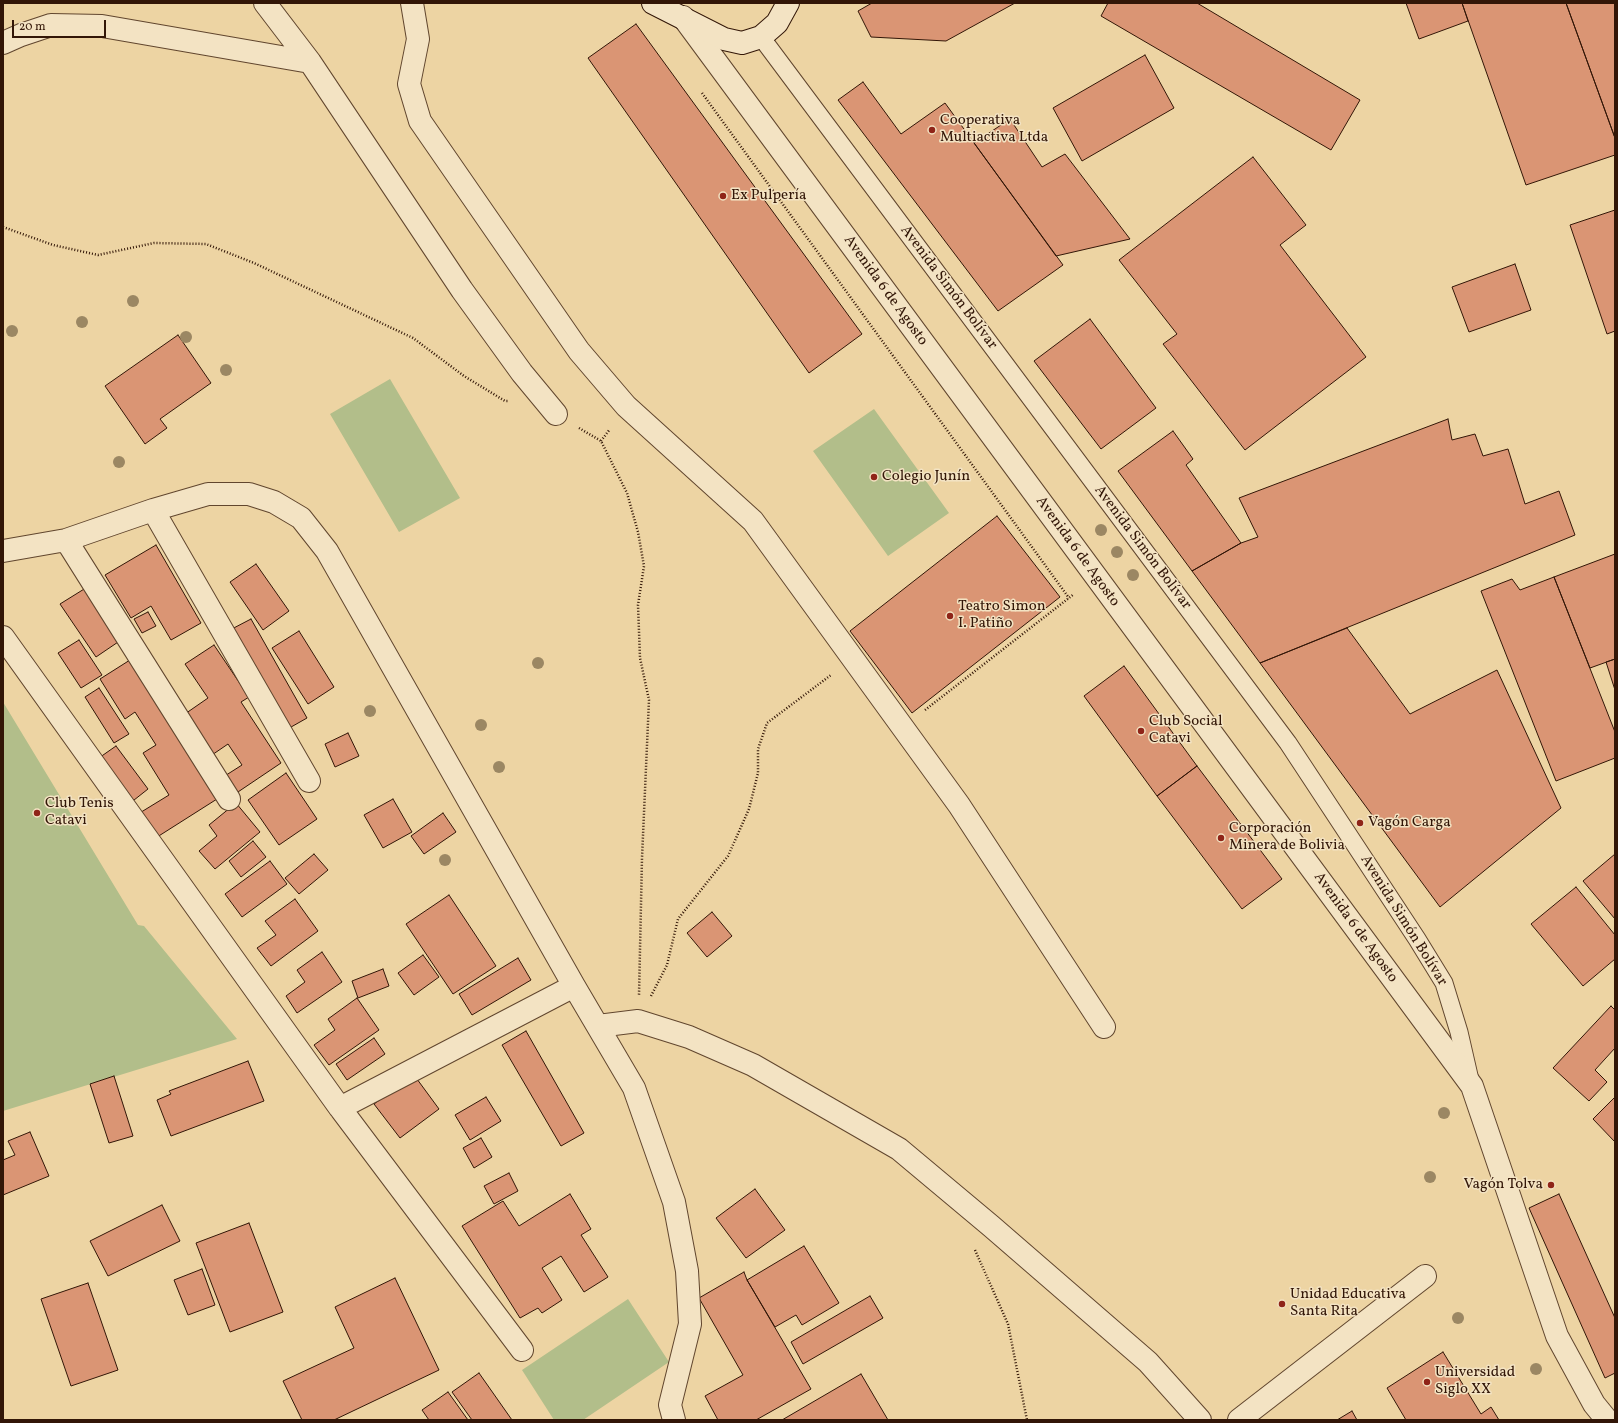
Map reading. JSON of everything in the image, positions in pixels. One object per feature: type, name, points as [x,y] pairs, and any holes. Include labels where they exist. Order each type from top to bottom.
[{"type":"street","points":[[265,3],[310,62],[462,290],[522,373],[549,406]]},
{"type":"street","points":[[412,3],[418,39],[409,84],[420,121],[579,351],[626,406],[753,521],[959,805],[1104,1027]]},
{"type":"street","points":[[653,3],[724,39],[742,43],[762,37],[777,23],[788,3]]},
{"type":"street","name":"Avenida 6 de Agosto","points":[[683,17],[1472,1086],[1557,1336],[1594,1404],[1607,1420]]},
{"type":"street","points":[[3,43],[51,25],[102,26],[310,62]]},
{"type":"street","points":[[3,551],[66,540],[153,510],[208,494],[249,494],[274,502],[301,518],[327,551],[574,986],[634,1088],[674,1202],[687,1271],[690,1324],[670,1405],[674,1420]]},
{"type":"street","points":[[153,510],[309,781]]},
{"type":"street","points":[[66,540],[229,799]]},
{"type":"street","points":[[3,637],[340,1108],[522,1350]]},
{"type":"street","points":[[340,1108],[574,986]]},
{"type":"street","points":[[598,1026],[638,1021],[689,1037],[753,1065],[899,1148],[1148,1362],[1200,1420]]},
{"type":"street","points":[[1239,1420],[1425,1276]]},
{"type":"lane","name":"Avenida Simón Bolívar","points":[[762,37],[1288,743],[1417,939],[1444,983],[1459,1032],[1472,1086]]},
{"type":"path","points":[[702,93],[1069,598]]},
{"type":"path","points":[[3,227],[53,244],[98,255],[154,243],[206,244],[254,263],[413,338],[464,376],[505,401],[549,406]]},
{"type":"path","points":[[601,441],[627,493],[638,532],[644,566],[638,605],[640,658],[649,700],[642,843],[638,1021]]},
{"type":"path","points":[[902,727],[1097,578]]},
{"type":"path","points":[[638,1021],[667,965],[678,919],[728,856],[750,808],[758,773],[758,749],[767,723],[852,659]]},
{"type":"path","points":[[974,1248],[1008,1324],[1027,1420]]},
{"type":"green space","points":[[390,379],[460,498],[399,532],[330,414]]},
{"type":"green space","points":[[874,409],[949,513],[888,556],[813,451]]},
{"type":"green space","name":"Club Tenis Catavi","points":[[3,702],[138,925],[144,926],[237,1039],[3,1111]]},
{"type":"green space","points":[[628,1299],[669,1362],[583,1420],[554,1420],[522,1370]]},
{"type":"building","points":[[872,3],[1015,3],[946,41],[871,37],[858,11]]},
{"type":"building","points":[[1108,3],[1197,3],[1360,100],[1331,150],[1101,16]]},
{"type":"building","points":[[1406,3],[1462,3],[1468,21],[1419,39]]},
{"type":"building","points":[[1462,3],[1566,3],[1615,138],[1615,155],[1526,185]]},
{"type":"building","points":[[1566,3],[1615,3],[1615,138]]},
{"type":"building","name":"Ex Pulpería","points":[[636,24],[862,334],[809,373],[588,58]]},
{"type":"building","points":[[1145,55],[1174,108],[1082,161],[1053,108]]},
{"type":"building","points":[[863,82],[901,134],[945,103],[1063,265],[998,311],[838,100]]},
{"type":"building","points":[[1010,119],[1042,167],[1065,154],[1130,239],[1056,256],[974,143]]},
{"type":"building","points":[[1253,157],[1306,225],[1280,245],[1366,357],[1245,450],[1163,344],[1177,334],[1119,260]]},
{"type":"building","points":[[1615,210],[1615,331],[1607,334],[1570,225]]},
{"type":"building","points":[[1515,264],[1531,310],[1469,332],[1452,287]]},
{"type":"building","points":[[1090,319],[1156,408],[1101,449],[1034,361]]},
{"type":"building","points":[[178,335],[211,383],[160,419],[167,428],[145,444],[105,386]]},
{"type":"building","points":[[1448,419],[1452,440],[1475,434],[1483,456],[1508,449],[1525,504],[1559,491],[1575,535],[1260,663],[1192,571],[1241,543],[1258,537],[1239,498]]},
{"type":"building","points":[[1173,431],[1193,459],[1186,465],[1241,543],[1192,571],[1118,471]]},
{"type":"building","points":[[997,516],[1060,597],[912,713],[850,631]]},
{"type":"building","points":[[156,545],[201,623],[171,640],[151,606],[131,618],[105,575]]},
{"type":"building","points":[[1615,554],[1615,659],[1590,668],[1554,577]]},
{"type":"building","points":[[256,564],[289,611],[263,630],[230,582]]},
{"type":"building","points":[[1554,577],[1615,732],[1615,758],[1556,781],[1481,591],[1512,579],[1520,590]]},
{"type":"building","points":[[89,586],[124,638],[96,657],[60,604]]},
{"type":"building","points":[[148,612],[156,626],[142,633],[134,619]]},
{"type":"building","points":[[251,619],[307,718],[284,731],[228,631]]},
{"type":"building","points":[[1347,628],[1410,714],[1497,670],[1561,808],[1440,907],[1260,663]]},
{"type":"building","points":[[299,631],[334,687],[308,704],[272,648]]},
{"type":"building","points":[[79,640],[102,675],[81,688],[58,653]]},
{"type":"building","points":[[214,645],[249,697],[241,702],[281,763],[232,796],[220,779],[242,765],[228,744],[209,757],[182,716],[208,698],[185,664]]},
{"type":"building","points":[[1615,659],[1615,690],[1606,662]]},
{"type":"building","points":[[130,660],[217,799],[154,839],[138,814],[169,795],[143,753],[156,745],[135,712],[125,719],[100,679]]},
{"type":"building","points":[[1124,666],[1197,766],[1157,796],[1084,696]]},
{"type":"building","points":[[99,688],[129,734],[114,743],[85,697]]},
{"type":"building","points":[[348,733],[359,756],[335,767],[325,744]]},
{"type":"building","points":[[116,746],[148,789],[129,804],[96,760]]},
{"type":"building","points":[[1197,766],[1282,879],[1242,909],[1157,796]]},
{"type":"building","points":[[286,773],[317,819],[279,845],[248,800]]},
{"type":"building","points":[[393,799],[412,832],[383,848],[364,815]]},
{"type":"building","points":[[236,803],[260,832],[215,869],[199,851],[217,836],[209,825]]},
{"type":"building","points":[[443,813],[456,832],[424,854],[411,836]]},
{"type":"building","points":[[253,841],[266,857],[241,877],[229,861]]},
{"type":"building","points":[[314,854],[328,870],[299,894],[285,878]]},
{"type":"building","points":[[1615,854],[1615,919],[1583,881]]},
{"type":"building","points":[[270,861],[287,884],[242,917],[225,894]]},
{"type":"building","points":[[1576,887],[1615,935],[1615,959],[1583,986],[1531,924]]},
{"type":"building","points":[[449,895],[496,966],[453,994],[406,924]]},
{"type":"building","points":[[295,899],[318,931],[271,966],[257,948],[276,935],[265,921]]},
{"type":"building","points":[[712,912],[732,936],[707,957],[687,933]]},
{"type":"building","points":[[322,952],[342,982],[297,1013],[286,996],[305,982],[297,970]]},
{"type":"building","points":[[423,955],[439,977],[414,995],[398,973]]},
{"type":"building","points":[[518,958],[531,980],[472,1015],[459,994]]},
{"type":"building","points":[[383,969],[389,986],[358,998],[352,981]]},
{"type":"building","points":[[357,998],[379,1030],[329,1065],[314,1045],[335,1030],[328,1019]]},
{"type":"building","points":[[1611,1006],[1615,1010],[1615,1048],[1595,1070],[1607,1082],[1589,1101],[1553,1068]]},
{"type":"building","points":[[526,1031],[584,1133],[561,1146],[502,1045]]},
{"type":"building","points":[[374,1038],[385,1054],[347,1080],[336,1064]]},
{"type":"building","points":[[248,1061],[264,1101],[171,1136],[157,1100],[171,1094],[169,1091]]},
{"type":"building","points":[[414,1075],[439,1109],[400,1138],[374,1104]]},
{"type":"building","points":[[114,1076],[133,1136],[109,1143],[90,1084]]},
{"type":"building","points":[[486,1097],[501,1121],[470,1140],[455,1115]]},
{"type":"building","points":[[1615,1097],[1615,1142],[1593,1119]]},
{"type":"building","points":[[30,1132],[49,1176],[3,1195],[3,1160],[15,1155],[8,1141]]},
{"type":"building","points":[[481,1138],[492,1157],[474,1168],[463,1148]]},
{"type":"building","points":[[509,1173],[518,1191],[494,1204],[484,1186]]},
{"type":"building","points":[[755,1189],[785,1230],[746,1258],[716,1218]]},
{"type":"building","points":[[570,1194],[591,1229],[581,1235],[608,1277],[584,1292],[561,1256],[542,1268],[562,1300],[542,1313],[538,1308],[520,1318],[462,1226],[503,1201],[519,1226]]},
{"type":"building","points":[[1559,1194],[1615,1318],[1615,1373],[1605,1378],[1529,1208]]},
{"type":"building","points":[[162,1205],[180,1241],[108,1276],[90,1241]]},
{"type":"building","points":[[249,1223],[283,1312],[230,1332],[196,1243]]},
{"type":"building","points":[[804,1246],[839,1303],[802,1325],[796,1315],[775,1327],[747,1280]]},
{"type":"building","points":[[202,1269],[215,1305],[188,1315],[174,1280]]},
{"type":"building","points":[[744,1272],[747,1280],[811,1389],[756,1420],[718,1420],[705,1396],[743,1375],[699,1298]]},
{"type":"building","points":[[395,1278],[439,1370],[334,1420],[302,1420],[283,1381],[354,1348],[335,1307]]},
{"type":"building","points":[[88,1283],[118,1370],[71,1386],[41,1299]]},
{"type":"building","points":[[870,1296],[883,1318],[803,1364],[791,1342]]},
{"type":"building","points":[[1443,1352],[1481,1414],[1491,1407],[1499,1420],[1406,1420],[1387,1388]]},
{"type":"building","points":[[479,1373],[512,1420],[472,1420],[452,1392]]},
{"type":"building","points":[[861,1374],[888,1420],[782,1420]]},
{"type":"building","points":[[448,1392],[468,1420],[429,1420],[422,1410]]},
{"type":"building","points":[[1352,1411],[1357,1420],[1337,1420]]},
{"type":"place","name":"Cooperativa Multiactiva Ltda","points":[[932,130]]},
{"type":"place","name":"Ex Pulpería","points":[[723,196]]},
{"type":"place","name":"Colegio Junín","points":[[874,477]]},
{"type":"place","name":"Teatro Simon I. Patiño","points":[[950,616]]},
{"type":"place","name":"Club Social Catavi","points":[[1141,731]]},
{"type":"place","name":"Club Tenis Catavi","points":[[37,813]]},
{"type":"place","name":"Vagón Carga","points":[[1360,823]]},
{"type":"place","name":"Corporación Minera de Bolivia","points":[[1221,838]]},
{"type":"place","name":"Vagón Tolva","points":[[1551,1185]]},
{"type":"place","name":"Unidad Educativa Santa Rita","points":[[1282,1304]]},
{"type":"place","name":"Universidad Siglo XX","points":[[1427,1382]]}]
